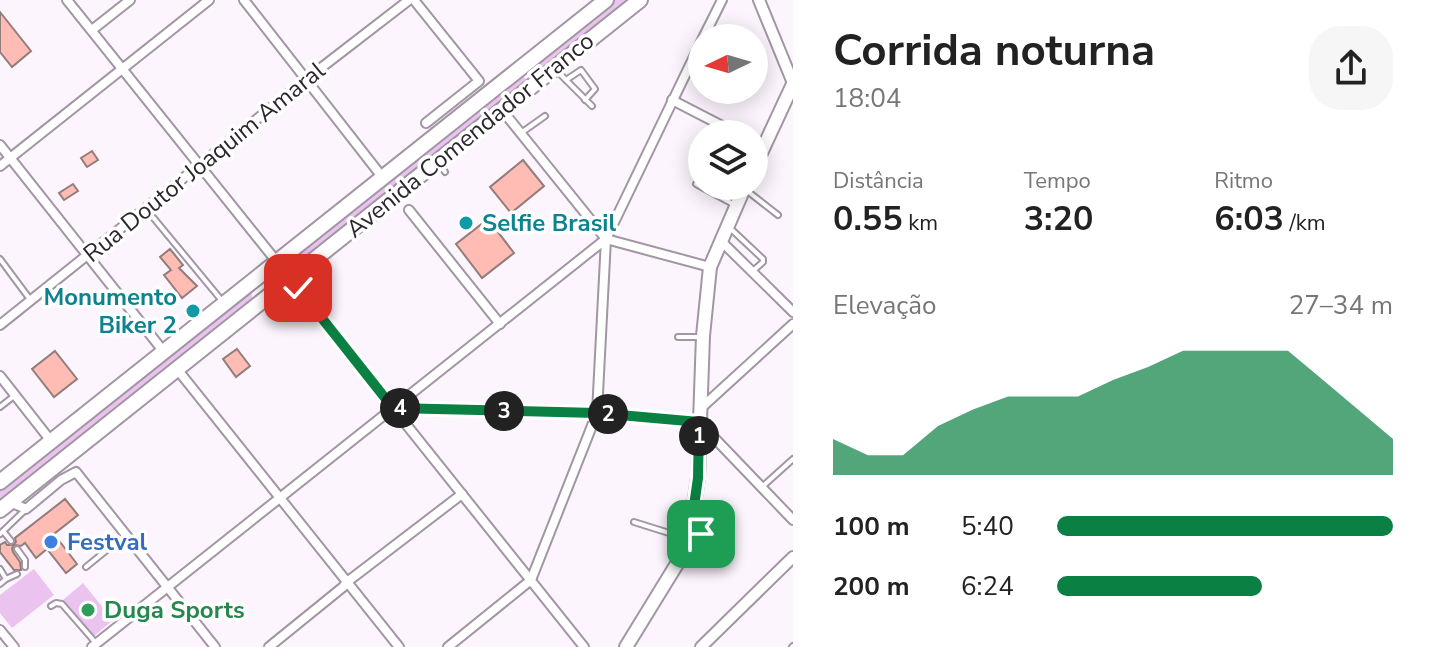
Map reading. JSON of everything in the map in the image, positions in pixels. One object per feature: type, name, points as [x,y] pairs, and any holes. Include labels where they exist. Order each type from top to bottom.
[{"type":"highway","name":"Avenida Comendador Franco","points":[[0,482],[606,0]]},
{"type":"highway","name":"Avenida Comendador Franco","points":[[4,507],[52,478],[177,369],[290,279],[442,167],[502,110],[640,0]]},
{"type":"highway","points":[[520,69],[530,79],[528,90]]},
{"type":"highway","points":[[258,277],[258,292],[271,294]]},
{"type":"main road","points":[[768,130],[792,90]]},
{"type":"main road","points":[[626,647],[680,559],[689,533],[698,478],[703,336],[710,267],[738,200]]},
{"type":"street","points":[[67,0],[277,262]]},
{"type":"street","points":[[92,30],[130,0]]},
{"type":"street","points":[[0,166],[209,0]]},
{"type":"street","points":[[244,0],[383,178]]},
{"type":"street","points":[[412,0],[479,81],[426,123]]},
{"type":"street","name":"Rua Doutor Joaquim Amaral","points":[[0,325],[306,79],[412,0]]},
{"type":"street","points":[[710,24],[722,0]]},
{"type":"street","points":[[759,0],[779,47],[792,90]]},
{"type":"street","points":[[779,47],[793,59]]},
{"type":"street","points":[[448,647],[531,580],[597,413],[606,239],[688,67]]},
{"type":"street","points":[[672,100],[711,120]]},
{"type":"street","points":[[502,110],[606,239],[710,267]]},
{"type":"street","points":[[0,145],[164,352]]},
{"type":"street","points":[[409,210],[500,324]]},
{"type":"street","points":[[94,645],[606,239]]},
{"type":"street","points":[[720,240],[793,312]]},
{"type":"street","points":[[290,279],[584,647]]},
{"type":"street","points":[[393,408],[699,416],[793,324]]},
{"type":"street","points":[[177,369],[399,647]]},
{"type":"street","points":[[0,376],[51,441]]},
{"type":"street","points":[[699,416],[793,520]]},
{"type":"street","points":[[4,507],[26,509],[52,478],[76,472],[215,647]]},
{"type":"street","points":[[269,647],[347,582],[462,494]]},
{"type":"street","points":[[704,646],[793,557]]},
{"type":"street","points":[[0,630],[14,647]]},
{"type":"lane","points":[[555,68],[592,106]]},
{"type":"lane","points":[[566,80],[581,70],[595,89],[585,100]]},
{"type":"lane","points":[[521,133],[545,116]]},
{"type":"lane","points":[[726,200],[736,205]]},
{"type":"lane","points":[[760,200],[778,215]]},
{"type":"lane","points":[[146,209],[224,304]]},
{"type":"lane","points":[[727,226],[763,259],[752,272]]},
{"type":"lane","points":[[0,259],[31,300]]},
{"type":"lane","points":[[678,337],[703,336]]},
{"type":"lane","points":[[0,407],[15,395]]},
{"type":"lane","points":[[762,487],[793,459]]},
{"type":"lane","points":[[4,507],[9,526]]},
{"type":"lane","points":[[11,541],[2,532],[26,509]]},
{"type":"lane","points":[[634,522],[689,533],[722,552]]},
{"type":"lane","points":[[86,567],[126,535]]},
{"type":"lane","points":[[17,549],[25,560],[25,567]]},
{"type":"lane","points":[[0,569],[6,579]]},
{"type":"lane","points":[[0,584],[17,574]]},
{"type":"lane","points":[[51,606],[62,604],[94,645]]},
{"type":"lane","points":[[634,634],[640,647]]},
{"type":"shaded area","points":[[614,0],[634,0],[542,71],[536,62]]},
{"type":"shaded area","points":[[521,74],[527,83],[276,281],[274,274]]},
{"type":"shaded area","points":[[251,289],[255,300],[0,504],[0,487]]},
{"type":"shaded area","points":[[34,569],[54,595],[12,628],[0,613],[0,595]]},
{"type":"shaded area","name":"Duga Sports","points":[[83,583],[113,620],[93,637],[63,600]]},
{"type":"building","points":[[0,12],[31,51],[12,67],[0,52]]},
{"type":"building","points":[[92,151],[98,160],[87,167],[81,158]]},
{"type":"building","points":[[523,160],[544,186],[511,213],[490,187]]},
{"type":"building","points":[[73,184],[78,191],[64,200],[59,193]]},
{"type":"building","points":[[488,219],[514,253],[482,278],[456,244]]},
{"type":"building","points":[[170,249],[183,265],[179,268],[197,286],[182,298],[164,275],[171,270],[160,257]]},
{"type":"building","points":[[237,349],[250,366],[236,377],[223,359]]},
{"type":"building","points":[[55,351],[77,379],[54,397],[32,369]]},
{"type":"building","name":"Festval","points":[[65,499],[78,515],[54,534],[77,564],[66,573],[47,549],[36,558],[25,543],[12,548],[21,570],[14,570],[0,552],[0,545],[5,542],[13,545],[15,538]]},
{"type":"place","name":"Selfie Brasil","points":[[466,223]]},
{"type":"place","name":"Monumento Biker 2","points":[[193,311]]},
{"type":"place","name":"Festval","points":[[51,542]]},
{"type":"place","name":"Duga Sports","points":[[88,610]]},
{"type":"route","points":[[298,288],[393,408],[597,413],[699,422],[698,478],[691,527],[701,534]]}]
